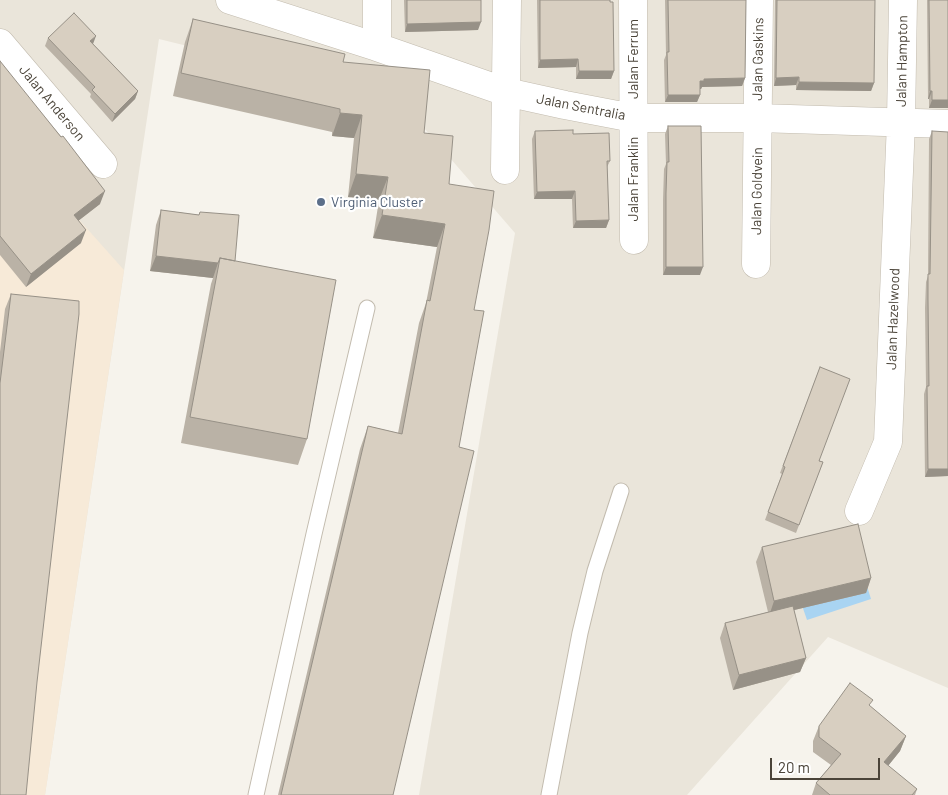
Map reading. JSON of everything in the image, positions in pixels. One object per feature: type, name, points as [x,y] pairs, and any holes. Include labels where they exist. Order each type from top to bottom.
[{"type":"street","name":"Jalan Sentralia","points":[[231,0],[377,47],[506,92],[633,118],[758,118],[948,124]]},
{"type":"street","points":[[377,0],[377,47]]},
{"type":"street","points":[[505,170],[507,0]]},
{"type":"street","name":"Jalan Ferrum","points":[[633,0],[633,118]]},
{"type":"street","name":"Jalan Gaskins","points":[[758,118],[759,0]]},
{"type":"street","name":"Jalan Hampton","points":[[901,122],[903,0]]},
{"type":"street","name":"Jalan Anderson","points":[[0,42],[103,164]]},
{"type":"street","name":"Jalan Franklin","points":[[633,118],[634,240]]},
{"type":"street","name":"Jalan Goldvein","points":[[756,264],[758,118]]},
{"type":"street","name":"Jalan Hazelwood","points":[[859,511],[888,442],[901,122]]},
{"type":"lane","points":[[256,795],[367,308]]},
{"type":"lane","points":[[549,795],[580,633],[595,571],[621,491]]},
{"type":"shaded area","points":[[0,0],[948,0],[948,688],[828,637],[687,795],[419,795],[515,233],[398,98],[159,39],[45,795],[0,795]]},
{"type":"shaded area","points":[[0,131],[124,270],[45,795],[0,795]]},
{"type":"water","points":[[859,561],[871,599],[807,620],[794,582]]},
{"type":"building","points":[[407,0],[481,0],[481,22],[407,24]]},
{"type":"building","points":[[540,0],[610,0],[610,2],[613,2],[614,71],[579,71],[578,59],[540,60]]},
{"type":"building","points":[[668,0],[746,0],[745,78],[704,79],[704,81],[700,81],[700,95],[668,95]]},
{"type":"building","points":[[777,0],[875,0],[874,83],[799,82],[799,77],[776,78]]},
{"type":"building","points":[[929,0],[948,0],[948,100],[932,100],[932,91],[930,91]]},
{"type":"building","points":[[74,13],[96,36],[90,41],[138,91],[115,114],[92,90],[95,87],[48,38]]},
{"type":"building","points":[[193,19],[345,54],[343,62],[430,70],[424,133],[453,136],[449,184],[494,191],[489,230],[474,310],[484,311],[459,447],[474,451],[393,795],[281,795],[368,426],[402,434],[427,300],[430,301],[445,224],[382,215],[388,177],[356,174],[362,115],[340,113],[340,109],[181,73]]},
{"type":"building","points":[[0,61],[61,137],[63,136],[105,191],[74,215],[86,230],[31,274],[0,236]]},
{"type":"building","points":[[668,126],[701,126],[703,267],[666,267],[666,193],[667,162],[669,162]]},
{"type":"building","points":[[573,130],[573,134],[609,133],[610,161],[607,161],[609,220],[576,221],[575,191],[537,192],[535,131]]},
{"type":"building","points":[[932,131],[948,132],[948,469],[928,469],[928,274],[930,274]]},
{"type":"building","points":[[161,210],[199,215],[200,212],[239,215],[235,261],[220,258],[218,263],[156,256]]},
{"type":"building","points":[[220,258],[336,280],[307,439],[190,417]]},
{"type":"building","points":[[11,294],[79,301],[26,795],[0,795],[0,383]]},
{"type":"building","points":[[820,367],[850,379],[819,461],[823,462],[799,525],[768,512]]},
{"type":"building","points":[[858,524],[871,578],[774,601],[762,547]]},
{"type":"building","points":[[793,606],[806,658],[739,675],[725,623]]},
{"type":"building","points":[[850,683],[873,700],[869,705],[906,736],[884,762],[917,789],[912,795],[830,795],[816,783],[841,754],[819,737],[819,726]]},
{"type":"place","name":"Virginia Cluster","points":[[321,202]]}]
